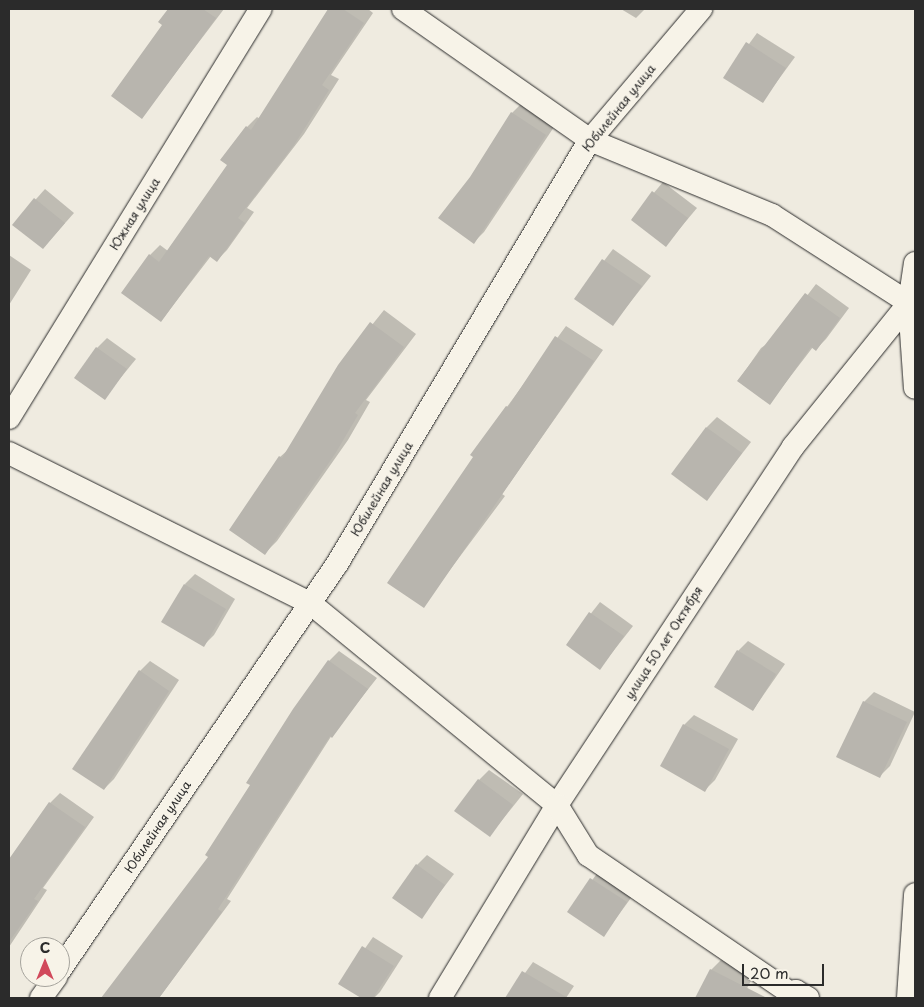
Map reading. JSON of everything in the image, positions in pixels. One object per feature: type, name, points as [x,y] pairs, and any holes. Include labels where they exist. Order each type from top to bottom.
[{"type":"street","name":"Южная улица","points":[[9,418],[261,9]]},
{"type":"street","points":[[404,9],[590,140],[772,215],[909,303]]},
{"type":"street","name":"Юбилейная улица","points":[[70,955],[337,564],[590,140],[702,9]]},
{"type":"street","points":[[915,263],[909,303],[915,388]]},
{"type":"street","name":"улица 50 лет Октября","points":[[440,998],[557,805],[793,447],[909,303]]},
{"type":"street","points":[[9,454],[310,603],[557,805],[588,855],[799,998]]},
{"type":"street","points":[[908,998],[915,894]]},
{"type":"street","points":[[41,998],[49,987]]},
{"type":"building","points":[[168,9],[203,9],[216,18],[142,119],[111,96],[162,25],[158,22]]},
{"type":"building","points":[[328,9],[343,9],[364,23],[322,85],[329,90],[294,145],[238,218],[245,223],[217,262],[209,256],[161,322],[121,293],[149,254],[159,262],[227,165],[220,160],[246,126],[251,130]]},
{"type":"building","points":[[746,42],[786,68],[763,103],[723,78]]},
{"type":"building","points":[[511,112],[546,135],[474,244],[438,218],[470,177]]},
{"type":"building","points":[[652,191],[688,218],[666,247],[631,220]]},
{"type":"building","points":[[34,198],[65,223],[43,249],[12,225]]},
{"type":"building","points":[[602,259],[642,286],[613,326],[574,299]]},
{"type":"building","points":[[805,293],[840,318],[816,351],[811,347],[770,405],[737,381]]},
{"type":"building","points":[[370,322],[404,347],[355,413],[358,415],[335,454],[265,555],[229,530],[279,456],[282,458],[338,365]]},
{"type":"building","points":[[555,336],[594,361],[424,608],[387,583],[473,457],[470,455],[506,406],[508,407]]},
{"type":"building","points":[[96,347],[127,369],[105,400],[74,378]]},
{"type":"building","points":[[706,427],[742,453],[707,501],[671,474]]},
{"type":"building","points":[[184,584],[226,609],[204,647],[161,622]]},
{"type":"building","points":[[589,612],[624,636],[600,670],[566,645]]},
{"type":"building","points":[[737,650],[776,674],[753,711],[714,687]]},
{"type":"building","points":[[328,660],[368,689],[332,738],[330,736],[218,909],[222,912],[159,998],[101,998],[208,857],[205,855],[250,785],[246,783],[293,709]]},
{"type":"building","points":[[139,670],[169,691],[104,790],[72,769]]},
{"type":"building","points":[[863,701],[907,722],[880,778],[836,757]]},
{"type":"building","points":[[683,724],[729,749],[705,792],[660,766]]},
{"type":"building","points":[[478,779],[513,805],[490,837],[454,811]]},
{"type":"building","points":[[49,802],[85,827],[34,899],[38,901],[9,942],[9,859]]},
{"type":"building","points":[[416,864],[445,885],[422,919],[392,898]]},
{"type":"building","points":[[590,878],[627,902],[604,937],[567,912]]},
{"type":"building","points":[[362,946],[394,966],[373,998],[361,998],[338,984]]},
{"type":"building","points":[[710,969],[767,998],[695,998]]},
{"type":"building","points":[[522,971],[568,998],[505,998]]}]
